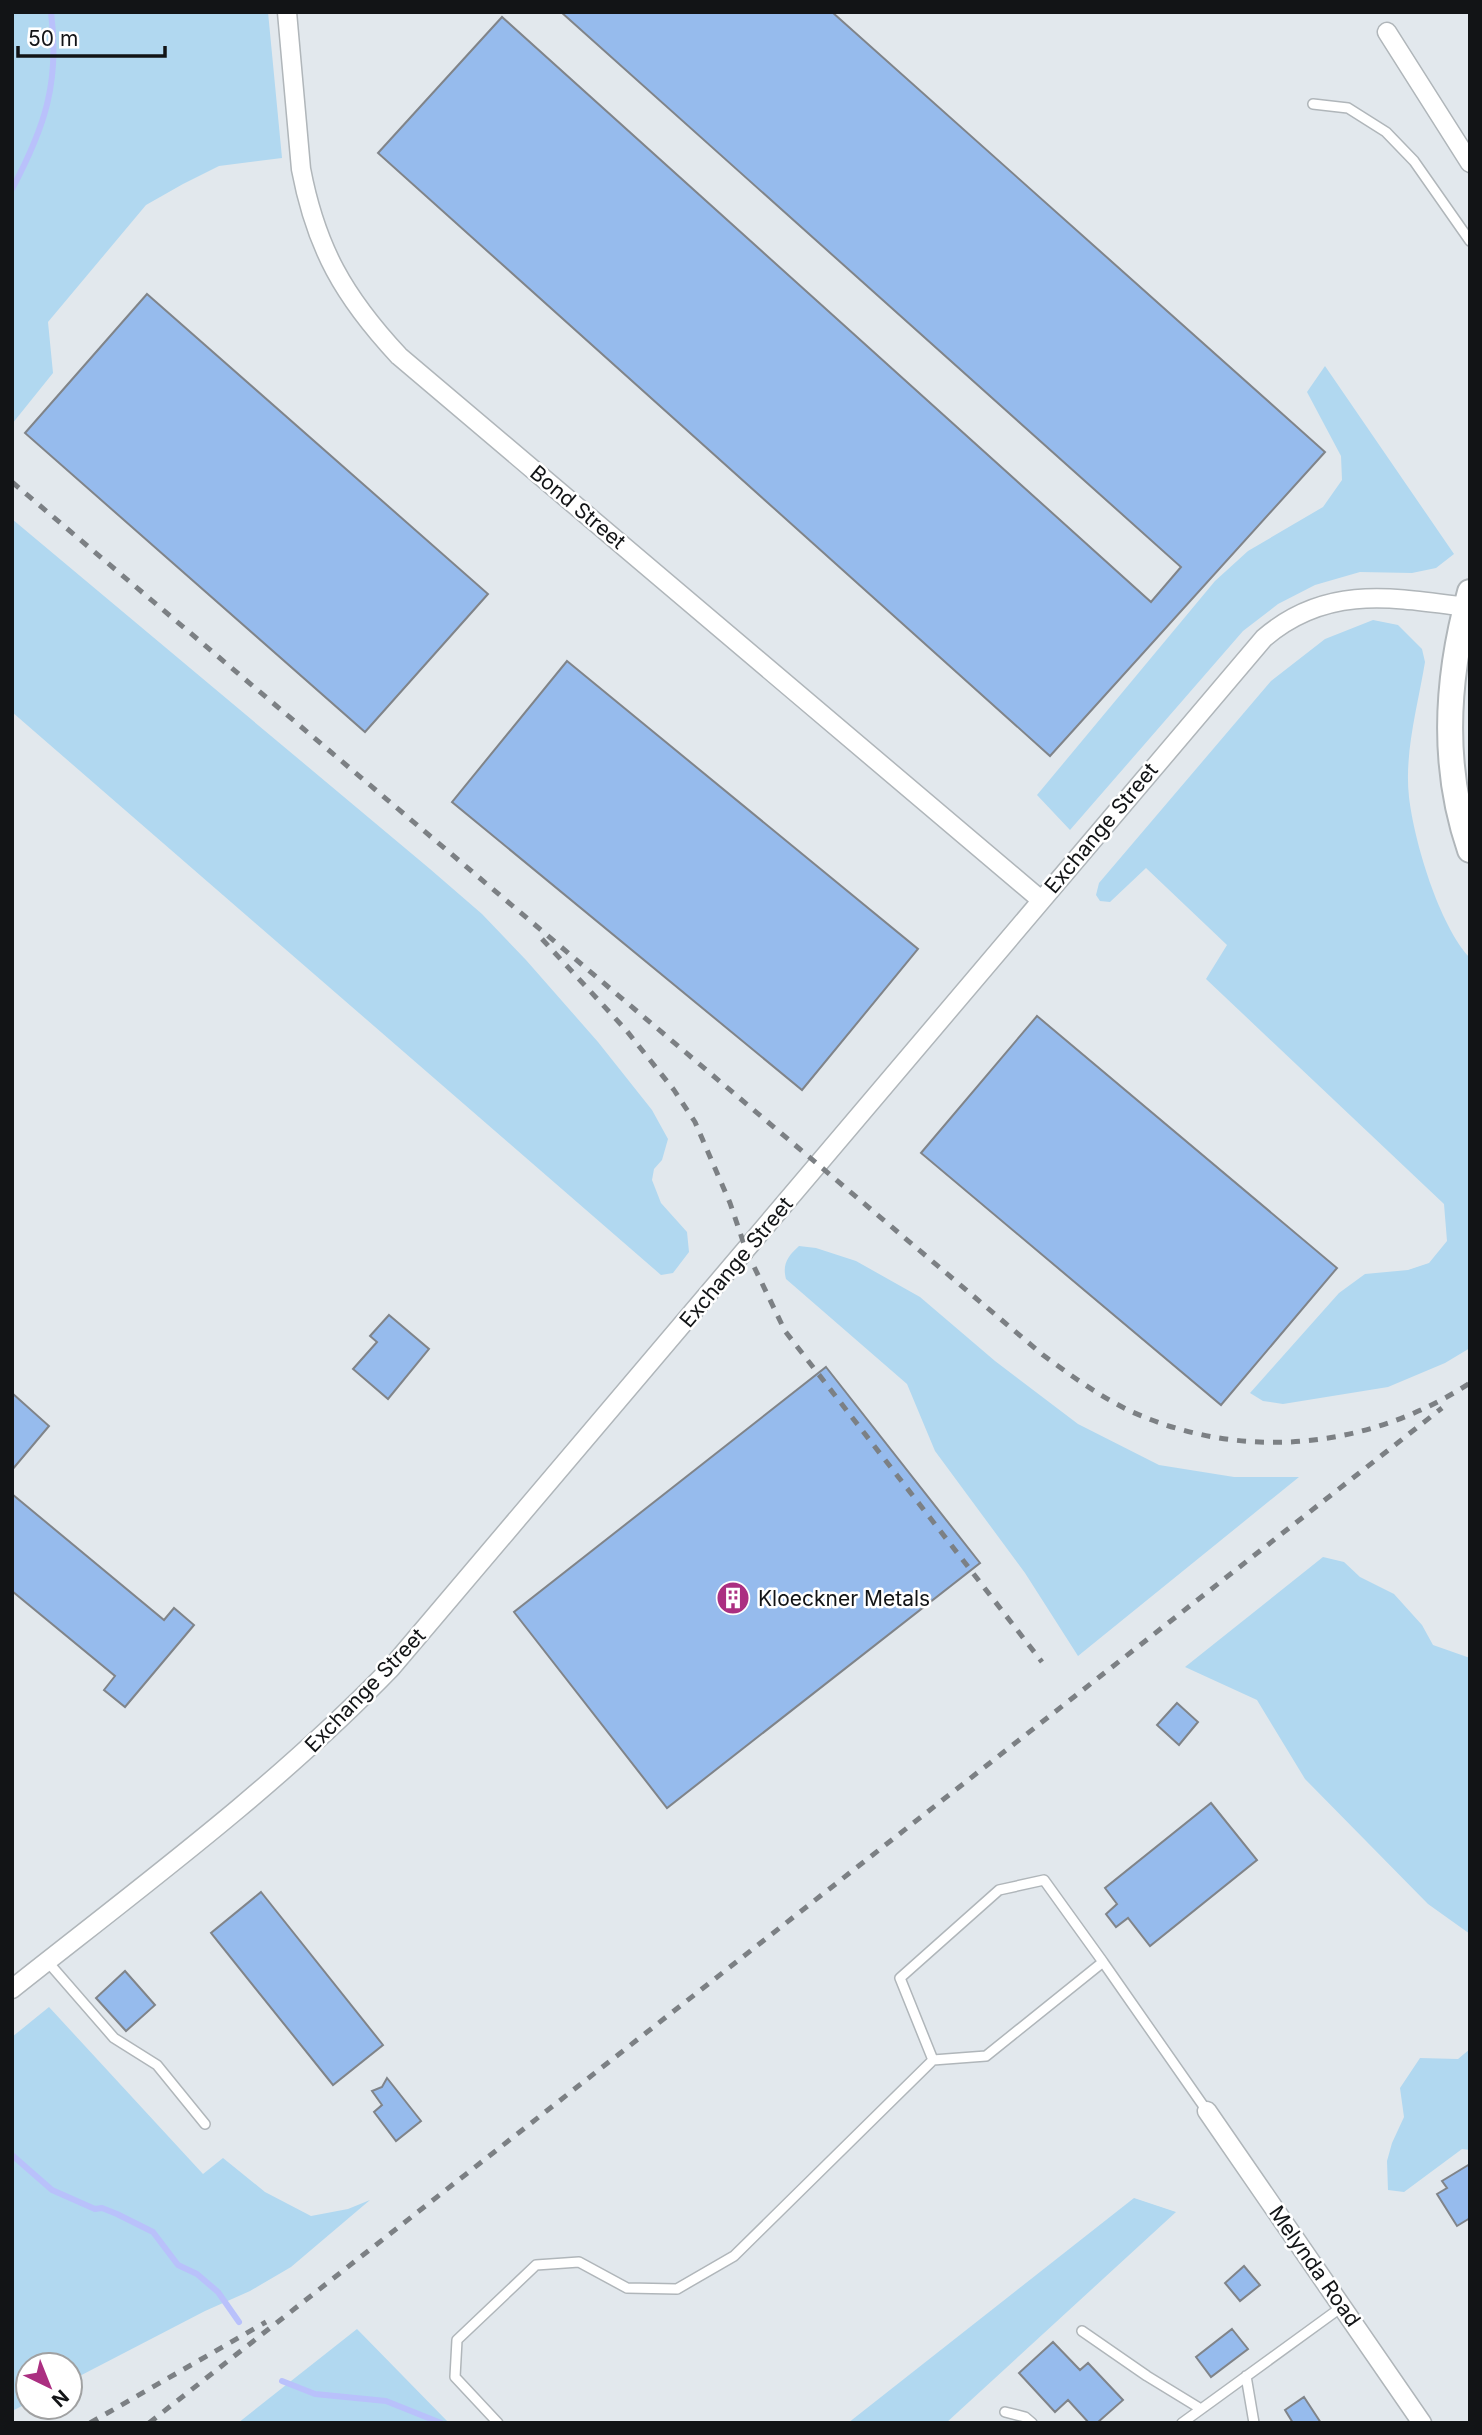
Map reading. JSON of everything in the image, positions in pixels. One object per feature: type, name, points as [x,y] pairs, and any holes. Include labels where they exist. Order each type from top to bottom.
[{"type":"street","name":"Bond Street","points":[[287,12],[305,190],[325,251],[356,308],[370,325],[399,356],[1041,900]]},
{"type":"street","points":[[1387,32],[1470,163]]},
{"type":"street","name":"Exchange Street","points":[[12,1989],[250,1801],[344,1717],[391,1668],[1264,638],[1313,608],[1359,597],[1468,600]]},
{"type":"street","points":[[1468,600],[1451,687],[1450,758],[1460,822],[1470,850]]},
{"type":"street","name":"Melynda Road","points":[[1207,2111],[1422,2423]]},
{"type":"lane","points":[[1313,104],[1348,108],[1386,132],[1414,161],[1470,241]]},
{"type":"lane","points":[[933,2060],[900,1978],[999,1890],[1044,1880],[1207,2111]]},
{"type":"lane","points":[[47,1961],[114,2038],[157,2065],[205,2124]]},
{"type":"lane","points":[[498,2423],[455,2377],[457,2340],[536,2265],[579,2262],[627,2288],[677,2289],[734,2256],[933,2060],[986,2056],[1103,1962]]},
{"type":"lane","points":[[1182,2423],[1343,2306]]},
{"type":"lane","points":[[1082,2330],[1147,2376],[1201,2409]]},
{"type":"lane","points":[[1246,2376],[1254,2423]]},
{"type":"lane","points":[[1005,2412],[1025,2417],[1032,2423]]},
{"type":"shaded area","points":[[12,12],[268,12],[282,158],[219,166],[146,205],[48,322],[53,373],[12,424]]},
{"type":"shaded area","points":[[1325,366],[1454,554],[1436,568],[1412,573],[1360,572],[1315,585],[1278,604],[1243,631],[1070,830],[1037,795],[1215,581],[1248,551],[1323,507],[1342,480],[1341,456],[1307,392]]},
{"type":"shaded area","points":[[12,519],[482,914],[598,1042],[652,1110],[668,1139],[662,1160],[654,1169],[652,1180],[661,1203],[687,1232],[689,1252],[673,1273],[661,1275],[12,712]]},
{"type":"shaded area","points":[[1373,620],[1398,625],[1422,649],[1425,662],[1412,729],[1408,763],[1409,797],[1422,859],[1438,904],[1448,925],[1470,958],[1470,1348],[1445,1363],[1388,1387],[1283,1404],[1263,1401],[1250,1393],[1339,1293],[1365,1274],[1408,1270],[1429,1263],[1447,1241],[1444,1204],[1206,979],[1227,945],[1146,868],[1110,902],[1100,901],[1096,895],[1099,883],[1271,681],[1325,639]]},
{"type":"shaded area","points":[[799,1246],[816,1248],[856,1261],[920,1297],[995,1361],[1078,1424],[1159,1465],[1234,1477],[1299,1477],[1078,1656],[1025,1573],[935,1451],[907,1384],[786,1279],[787,1261]]},
{"type":"shaded area","points":[[1323,1557],[1344,1562],[1360,1577],[1394,1594],[1422,1625],[1433,1645],[1470,1658],[1470,1934],[1428,1904],[1305,1779],[1257,1700],[1185,1667]]},
{"type":"shaded area","points":[[49,2007],[203,2174],[223,2158],[265,2192],[311,2216],[348,2209],[370,2200],[291,2267],[250,2291],[205,2311],[84,2374],[84,2351],[14,2351],[12,2411],[12,2037]]},
{"type":"shaded area","points":[[1470,2049],[1470,2150],[1462,2149],[1404,2192],[1388,2190],[1387,2161],[1404,2117],[1400,2088],[1420,2058],[1458,2059]]},
{"type":"shaded area","points":[[1134,2198],[1176,2212],[946,2423],[848,2423]]},
{"type":"shaded area","points":[[357,2329],[449,2423],[238,2423]]},
{"type":"building","points":[[561,12],[832,12],[1325,452],[1050,756],[378,153],[502,17],[1151,602],[1181,567]]},
{"type":"building","points":[[147,294],[488,594],[365,732],[25,433]]},
{"type":"building","points":[[567,661],[918,949],[802,1090],[452,802]]},
{"type":"building","points":[[1037,1016],[1337,1268],[1221,1405],[921,1153]]},
{"type":"building","points":[[389,1315],[429,1349],[388,1399],[353,1369],[377,1342],[370,1336]]},
{"type":"building","name":"Kloeckner Metals","points":[[826,1367],[980,1563],[667,1808],[514,1612]]},
{"type":"building","points":[[12,1393],[49,1426],[12,1470]]},
{"type":"building","points":[[12,1494],[164,1620],[174,1608],[194,1625],[125,1707],[104,1690],[115,1676],[12,1591]]},
{"type":"building","points":[[1177,1703],[1198,1722],[1179,1745],[1157,1725]]},
{"type":"building","points":[[1211,1803],[1257,1860],[1150,1946],[1128,1918],[1116,1927],[1106,1914],[1117,1904],[1105,1888]]},
{"type":"building","points":[[261,1892],[383,2045],[333,2085],[211,1933]]},
{"type":"building","points":[[125,1971],[155,2005],[126,2031],[96,1998]]},
{"type":"building","points":[[387,2078],[421,2121],[396,2141],[374,2112],[382,2105],[372,2091],[382,2087]]},
{"type":"building","points":[[1470,2164],[1470,2218],[1457,2226],[1437,2194],[1447,2188],[1442,2181]]},
{"type":"building","points":[[1244,2266],[1260,2285],[1240,2301],[1225,2283]]},
{"type":"building","points":[[1232,2329],[1248,2349],[1211,2377],[1196,2357]]},
{"type":"building","points":[[1053,2342],[1080,2370],[1088,2363],[1123,2400],[1097,2423],[1089,2423],[1068,2400],[1055,2412],[1019,2373]]},
{"type":"building","points":[[1304,2397],[1321,2423],[1293,2423],[1285,2410]]},
{"type":"waterway","points":[[12,189],[33,145],[47,104],[53,60],[51,12]]},
{"type":"waterway","points":[[12,2155],[52,2190],[95,2209],[102,2208],[117,2214],[153,2232],[178,2265],[197,2274],[218,2292],[239,2322]]},
{"type":"waterway","points":[[282,2381],[315,2394],[386,2401],[441,2423]]},
{"type":"railway","points":[[12,482],[1043,1355],[1095,1391],[1128,1410],[1171,1427],[1214,1437],[1258,1442],[1302,1441],[1346,1435],[1389,1423],[1430,1406],[1470,1383]]},
{"type":"railway","points":[[542,939],[626,1030],[674,1090],[695,1122],[730,1203],[746,1250],[785,1331],[1042,1662]]},
{"type":"railway","points":[[149,2423],[1442,1408]]},
{"type":"railway","points":[[90,2423],[266,2322]]},
{"type":"place","name":"Kloeckner Metals","points":[[733,1598]]}]
